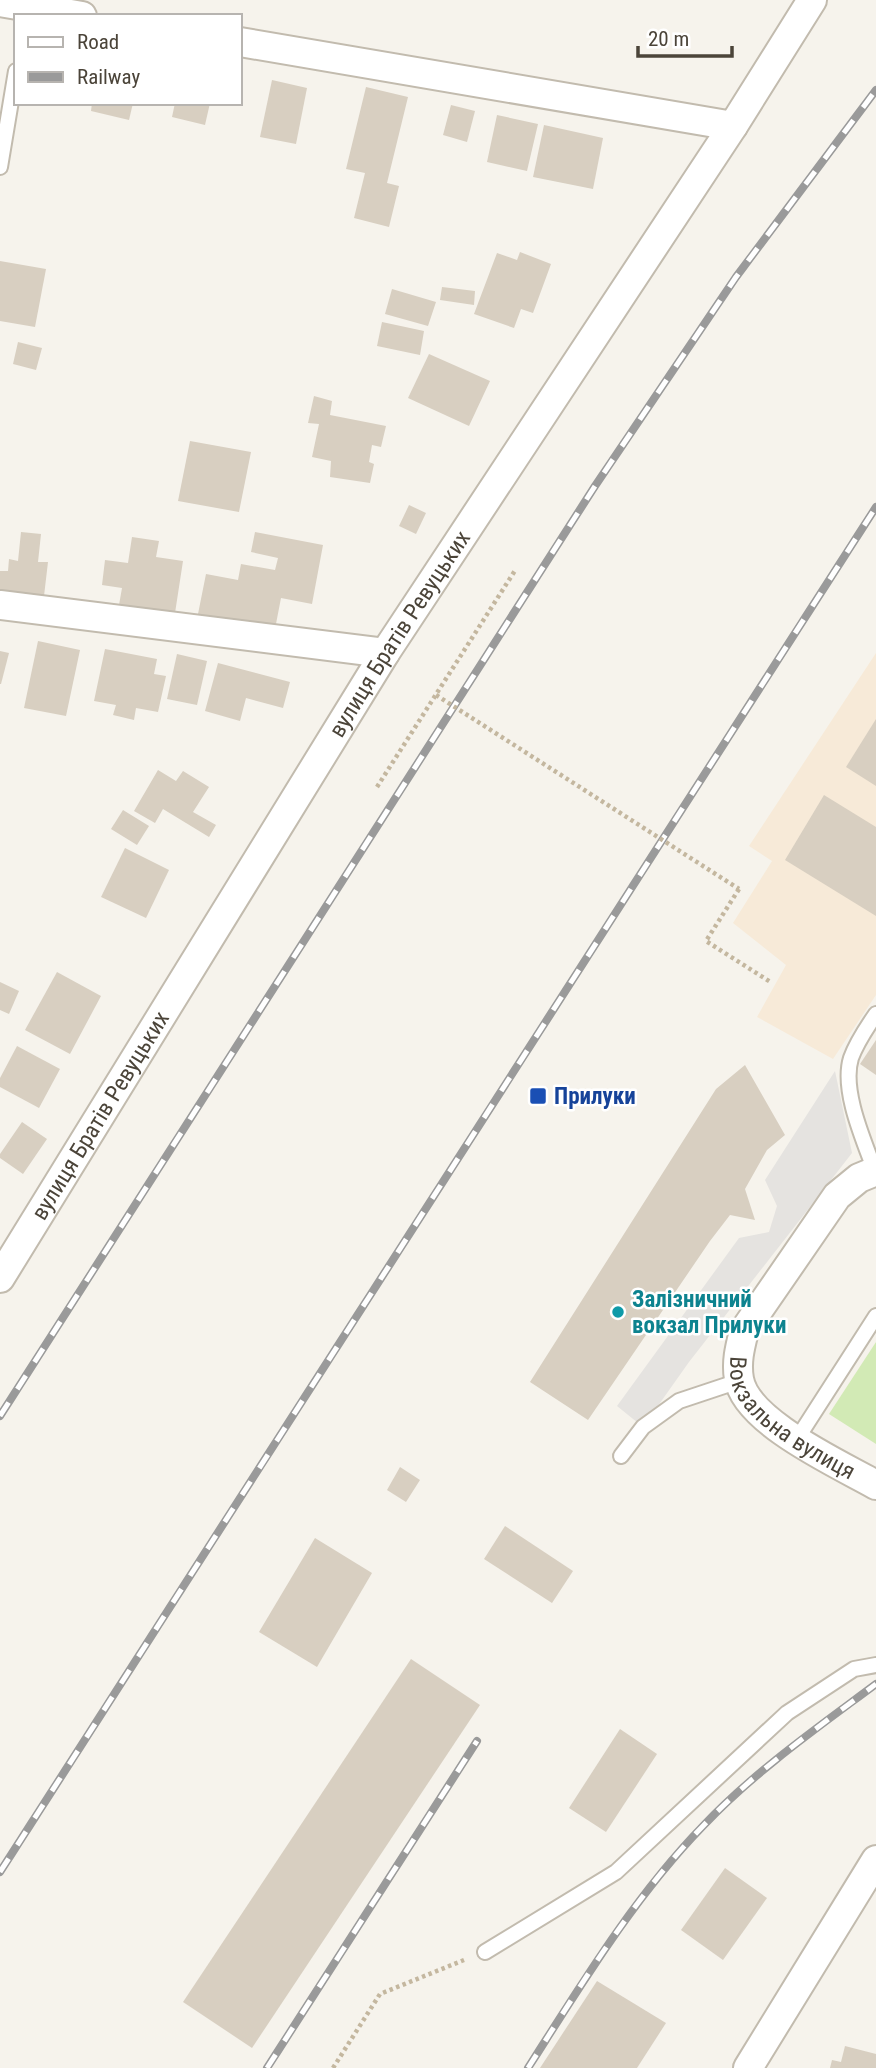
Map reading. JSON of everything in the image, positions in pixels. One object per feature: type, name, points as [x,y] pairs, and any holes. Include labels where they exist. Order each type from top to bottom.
[{"type":"street","name":"вулиця Братів Ревуцьких","points":[[0,1278],[385,653],[733,125],[812,0]]},
{"type":"street","points":[[17,8],[66,14]]},
{"type":"street","points":[[242,42],[733,125]]},
{"type":"street","points":[[0,605],[385,653]]},
{"type":"street","name":"Вокзальна вулиця","points":[[875,1171],[859,1178],[837,1196],[744,1331],[738,1357],[739,1381],[748,1401],[771,1423],[876,1485]]},
{"type":"street","points":[[748,2068],[876,1860]]},
{"type":"lane","points":[[0,167],[14,83]]},
{"type":"lane","points":[[875,1171],[856,1118],[849,1077],[851,1058],[876,1014]]},
{"type":"lane","points":[[797,1439],[876,1316]]},
{"type":"lane","points":[[621,1456],[643,1427],[680,1401],[739,1381]]},
{"type":"lane","points":[[485,1952],[615,1872],[787,1713],[854,1669],[876,1665]]},
{"type":"path","points":[[377,787],[516,569]]},
{"type":"path","points":[[436,695],[739,889],[706,941],[772,983]]},
{"type":"path","points":[[333,2068],[380,1994],[485,1952]]},
{"type":"shaded area","points":[[876,653],[876,995],[833,1059],[757,1017],[786,965],[733,923],[772,861],[749,846]]},
{"type":"shaded area","points":[[835,1071],[852,1153],[689,1362],[643,1427],[617,1406],[739,1238],[769,1232],[777,1206],[765,1180]]},
{"type":"green space","points":[[876,1342],[876,1444],[829,1414]]},
{"type":"building","points":[[272,80],[307,88],[296,144],[260,137]]},
{"type":"building","points":[[366,87],[408,97],[387,183],[399,186],[389,227],[354,218],[365,173],[346,169]]},
{"type":"building","points":[[92,105],[133,105],[129,120],[91,111]]},
{"type":"building","points":[[175,105],[210,105],[205,125],[172,117]]},
{"type":"building","points":[[451,105],[475,111],[467,142],[443,135]]},
{"type":"building","points":[[497,115],[538,124],[527,171],[487,162]]},
{"type":"building","points":[[544,125],[603,138],[593,189],[533,177]]},
{"type":"building","points":[[520,252],[551,264],[533,313],[521,309],[514,328],[474,314],[497,253],[517,260]]},
{"type":"building","points":[[0,261],[46,269],[35,327],[0,321]]},
{"type":"building","points":[[442,287],[475,291],[474,305],[440,300]]},
{"type":"building","points":[[392,289],[436,302],[428,326],[385,314]]},
{"type":"building","points":[[382,322],[424,331],[420,355],[377,346]]},
{"type":"building","points":[[18,342],[42,348],[36,370],[13,364]]},
{"type":"building","points":[[429,354],[490,381],[469,426],[408,398]]},
{"type":"building","points":[[314,396],[332,401],[330,415],[386,426],[381,447],[372,445],[369,462],[374,464],[370,483],[330,477],[331,461],[312,457],[319,424],[308,423]]},
{"type":"building","points":[[190,441],[251,452],[239,512],[178,501]]},
{"type":"building","points":[[409,505],[426,513],[416,534],[399,526]]},
{"type":"building","points":[[21,532],[41,534],[38,562],[48,562],[44,596],[0,591],[0,571],[8,571],[9,559],[18,561]]},
{"type":"building","points":[[255,532],[323,545],[312,604],[281,598],[275,629],[198,614],[206,574],[238,580],[241,564],[275,570],[278,558],[251,552]]},
{"type":"building","points":[[132,537],[159,541],[156,557],[183,561],[175,613],[119,605],[122,588],[102,585],[105,560],[128,563]]},
{"type":"building","points":[[38,641],[80,650],[66,716],[24,708]]},
{"type":"building","points":[[105,649],[157,659],[154,674],[166,676],[158,712],[136,708],[134,720],[113,715],[116,705],[94,701]]},
{"type":"building","points":[[0,651],[9,653],[1,684],[0,684]]},
{"type":"building","points":[[177,654],[207,661],[197,705],[167,699]]},
{"type":"building","points":[[218,663],[290,682],[283,708],[246,698],[240,721],[205,711]]},
{"type":"building","points":[[876,719],[876,786],[846,767]]},
{"type":"building","points":[[158,770],[176,781],[183,771],[209,787],[193,812],[216,825],[209,837],[163,809],[155,823],[134,811]]},
{"type":"building","points":[[824,795],[876,827],[876,916],[785,860]]},
{"type":"building","points":[[123,810],[149,826],[137,845],[111,829]]},
{"type":"building","points":[[125,848],[169,870],[146,918],[101,897]]},
{"type":"building","points":[[57,972],[101,996],[70,1054],[25,1030]]},
{"type":"building","points":[[0,982],[19,991],[9,1014],[0,1010]]},
{"type":"building","points":[[876,1040],[876,1075],[860,1064]]},
{"type":"building","points":[[17,1046],[60,1069],[39,1108],[0,1087],[0,1078]]},
{"type":"building","name":"Залізничний вокзал Прилуки","points":[[745,1065],[785,1135],[767,1150],[745,1189],[755,1220],[730,1215],[588,1420],[530,1382],[716,1089]]},
{"type":"building","points":[[22,1122],[47,1139],[23,1174],[0,1158]]},
{"type":"building","points":[[400,1467],[420,1480],[406,1502],[387,1490]]},
{"type":"building","points":[[505,1526],[573,1571],[552,1603],[484,1559]]},
{"type":"building","points":[[315,1538],[372,1573],[317,1667],[259,1632]]},
{"type":"building","points":[[411,1659],[480,1705],[252,2048],[183,2002]]},
{"type":"building","points":[[620,1729],[657,1754],[606,1832],[569,1808]]},
{"type":"building","points":[[725,1868],[767,1898],[723,1960],[681,1930]]},
{"type":"building","points":[[597,1981],[666,2023],[637,2068],[540,2068]]},
{"type":"building","points":[[845,2046],[876,2054],[876,2068],[830,2068],[832,2060],[841,2062]]},
{"type":"railway","points":[[0,1416],[595,486],[736,277],[876,90]]},
{"type":"railway","points":[[0,1872],[876,507]]},
{"type":"railway","points":[[528,2068],[610,1942],[678,1853],[723,1806],[765,1769],[876,1684]]},
{"type":"railway","points":[[267,2068],[477,1741]]},
{"type":"place","name":"Прилуки","points":[[538,1096]]},
{"type":"place","name":"Залізничний вокзал Прилуки","points":[[618,1312]]}]
